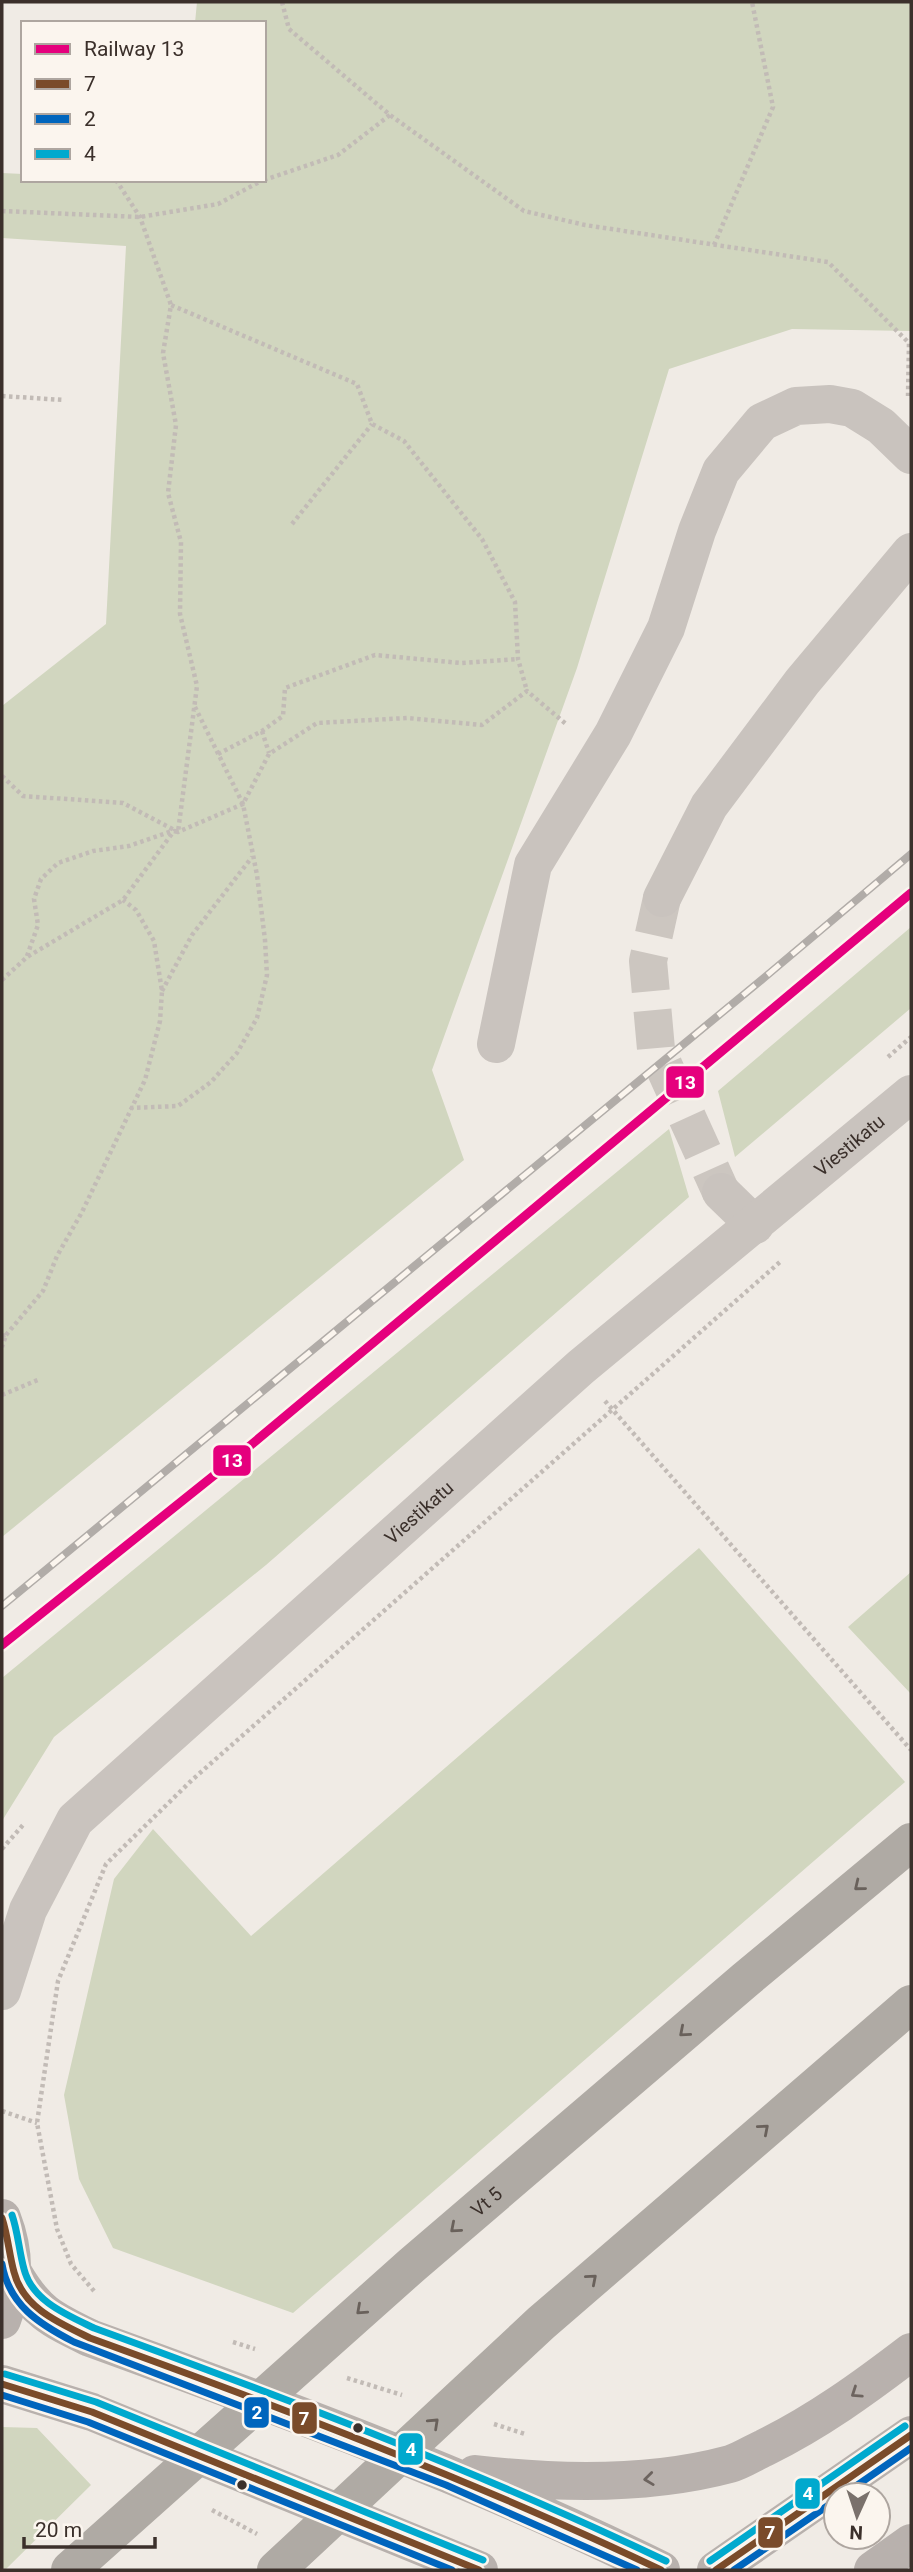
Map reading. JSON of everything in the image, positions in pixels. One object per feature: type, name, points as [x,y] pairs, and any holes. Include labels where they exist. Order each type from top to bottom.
[{"type":"highway","name":"Vt 5","points":[[69,2570],[412,2265],[911,1842]]},
{"type":"highway","points":[[276,2570],[541,2323],[911,2004]]},
{"type":"main road","points":[[2,2218],[12,2252],[14,2274],[10,2299],[2,2320]]},
{"type":"main road","points":[[14,2274],[34,2306],[54,2320],[90,2338],[439,2470],[661,2570]]},
{"type":"main road","points":[[439,2470],[508,2478],[647,2480],[732,2463],[796,2432],[863,2389],[911,2352]]},
{"type":"main road","points":[[2,2384],[92,2412],[438,2560],[479,2570]]},
{"type":"main road","points":[[716,2570],[911,2435]]},
{"type":"main road","points":[[873,2570],[911,2543]]},
{"type":"street","points":[[496,1044],[533,865],[612,734],[666,628],[697,531],[721,471],[762,422],[796,406],[830,404],[852,408],[881,426],[909,452]]},
{"type":"street","points":[[662,898],[709,806],[802,682],[911,552]]},
{"type":"street","name":"Viestikatu","points":[[2,1990],[28,1910],[75,1820],[581,1367],[911,1094]]},
{"type":"street","points":[[721,1192],[755,1225]]},
{"type":"path","points":[[282,2],[289,29],[390,115],[524,211],[584,225],[828,262],[909,343],[909,452]]},
{"type":"path","points":[[713,244],[773,107],[753,2]]},
{"type":"path","points":[[266,179],[338,155],[390,115]]},
{"type":"path","points":[[2,980],[27,957],[122,900],[176,832],[197,686],[180,614],[181,542],[168,493],[176,425],[163,353],[171,304],[140,217],[117,182]]},
{"type":"path","points":[[2,211],[140,217],[218,204],[260,182]]},
{"type":"path","points":[[171,304],[357,384],[372,424],[404,441],[482,539],[515,602],[518,659],[527,691],[566,724]]},
{"type":"path","points":[[2,396],[64,400]]},
{"type":"path","points":[[292,524],[372,424]]},
{"type":"path","points":[[218,754],[262,731],[283,716],[285,688],[375,655],[461,663],[518,659]]},
{"type":"path","points":[[27,957],[38,925],[34,899],[41,879],[58,863],[93,851],[129,846],[176,832],[243,804],[269,754],[317,723],[407,718],[482,725],[527,691]]},
{"type":"path","points":[[130,1108],[178,1106],[211,1082],[237,1053],[257,1018],[267,975],[265,940],[243,804],[194,705]]},
{"type":"path","points":[[262,731],[269,754]]},
{"type":"path","points":[[2,776],[23,796],[123,803],[176,832]]},
{"type":"path","points":[[162,991],[192,934],[253,857]]},
{"type":"path","points":[[2,1347],[4,1336],[43,1291],[57,1256],[82,1212],[145,1080],[160,1021],[162,991],[154,941],[136,911],[122,900]]},
{"type":"path","points":[[106,2297],[94,2292],[71,2264],[66,2252],[57,2229],[37,2123],[58,1981],[106,1864],[192,1780],[782,1260]]},
{"type":"path","points":[[581,1367],[612,1410],[911,1750]]},
{"type":"path","points":[[2,1395],[40,1379]]},
{"type":"path","points":[[2,2111],[37,2123]]},
{"type":"path","points":[[229,2341],[255,2349]]},
{"type":"path","points":[[334,2374],[411,2398]]},
{"type":"path","points":[[486,2422],[536,2437]]},
{"type":"green space","points":[[197,2],[911,2],[911,331],[792,329],[669,369],[577,668],[432,1070],[464,1160],[2,1537],[2,706],[106,624],[126,246],[2,238],[2,173],[21,174],[21,182],[266,182],[266,21],[195,21]]},
{"type":"green space","points":[[911,927],[911,1008],[735,1157],[718,1091]]},
{"type":"green space","points":[[669,1129],[689,1197],[266,1565],[54,1737],[2,1821],[2,1678]]},
{"type":"green space","points":[[699,1548],[905,1782],[293,2313],[113,2248],[79,2179],[64,2095],[114,1879],[153,1829],[251,1936]]},
{"type":"green space","points":[[911,1572],[911,1694],[848,1627]]},
{"type":"green space","points":[[2,2427],[37,2428],[91,2485],[5,2570],[2,2570]]},
{"type":"tunnel","points":[[662,898],[648,961],[656,1049],[721,1192]]},
{"type":"railway","points":[[2,1606],[911,854]]},
{"type":"rail line","name":"13","points":[[2,1645],[227,1465],[911,893]]},
{"type":"transit line","name":"4","points":[[12,2215],[28,2280],[52,2306],[73,2318],[454,2467],[666,2561]]},
{"type":"transit line","name":"7","points":[[2,2218],[19,2285],[34,2305],[66,2326],[90,2338],[234,2391],[449,2476],[661,2570]]},
{"type":"transit line","name":"2","points":[[2,2264],[11,2291],[28,2312],[74,2342],[446,2485],[637,2570]]},
{"type":"transit line","name":"4","points":[[5,2374],[96,2402],[483,2560]]},
{"type":"transit line","name":"7","points":[[2,2384],[92,2412],[479,2570]]},
{"type":"transit line","name":"2","points":[[2,2395],[88,2422],[452,2570]]},
{"type":"transit line","name":"4","points":[[710,2561],[905,2426]]},
{"type":"transit line","name":"7","points":[[716,2570],[911,2435]]},
{"type":"transit line","name":"2","points":[[863,2481],[911,2448]]},
{"type":"transit line","name":"2","points":[[734,2570],[822,2510]]}]
